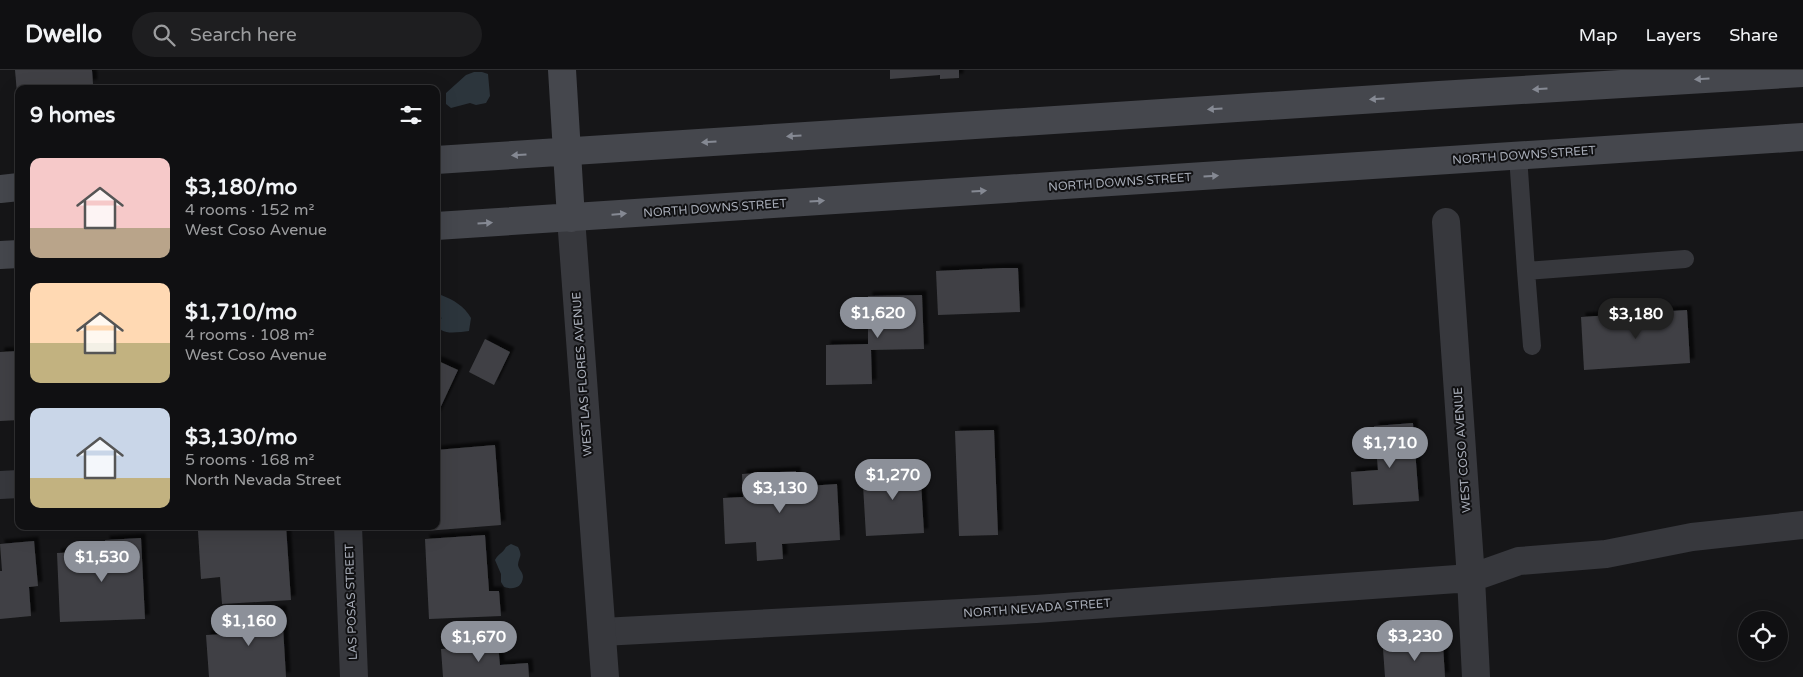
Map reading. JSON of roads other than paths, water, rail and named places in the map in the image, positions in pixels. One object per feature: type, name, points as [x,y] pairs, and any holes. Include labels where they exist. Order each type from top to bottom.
[{"type":"main road","name":"WEST LAS FLORES AVENUE","points":[[562,70],[571,218]]},
{"type":"main road","points":[[440,160],[1439,95],[1803,74]]},
{"type":"main road","name":"NORTH DOWNS STREET","points":[[440,226],[1803,137]]},
{"type":"main road","points":[[0,189],[15,187]]},
{"type":"main road","points":[[0,255],[15,254]]},
{"type":"street","name":"WEST LAS FLORES AVENUE","points":[[571,218],[605,677]]},
{"type":"street","name":"WEST COSO AVENUE","points":[[1446,222],[1471,578],[1476,677]]},
{"type":"street","points":[[0,485],[15,484]]},
{"type":"street","name":"NORTH NEVADA STREET","points":[[602,632],[1036,609],[1471,578],[1519,561],[1606,554],[1692,537],[1803,525]]},
{"type":"street","name":"LAS POSAS STREET","points":[[348,530],[354,677]]},
{"type":"lane","points":[[1518,156],[1532,346]]},
{"type":"lane","points":[[1526,271],[1685,259]]}]
